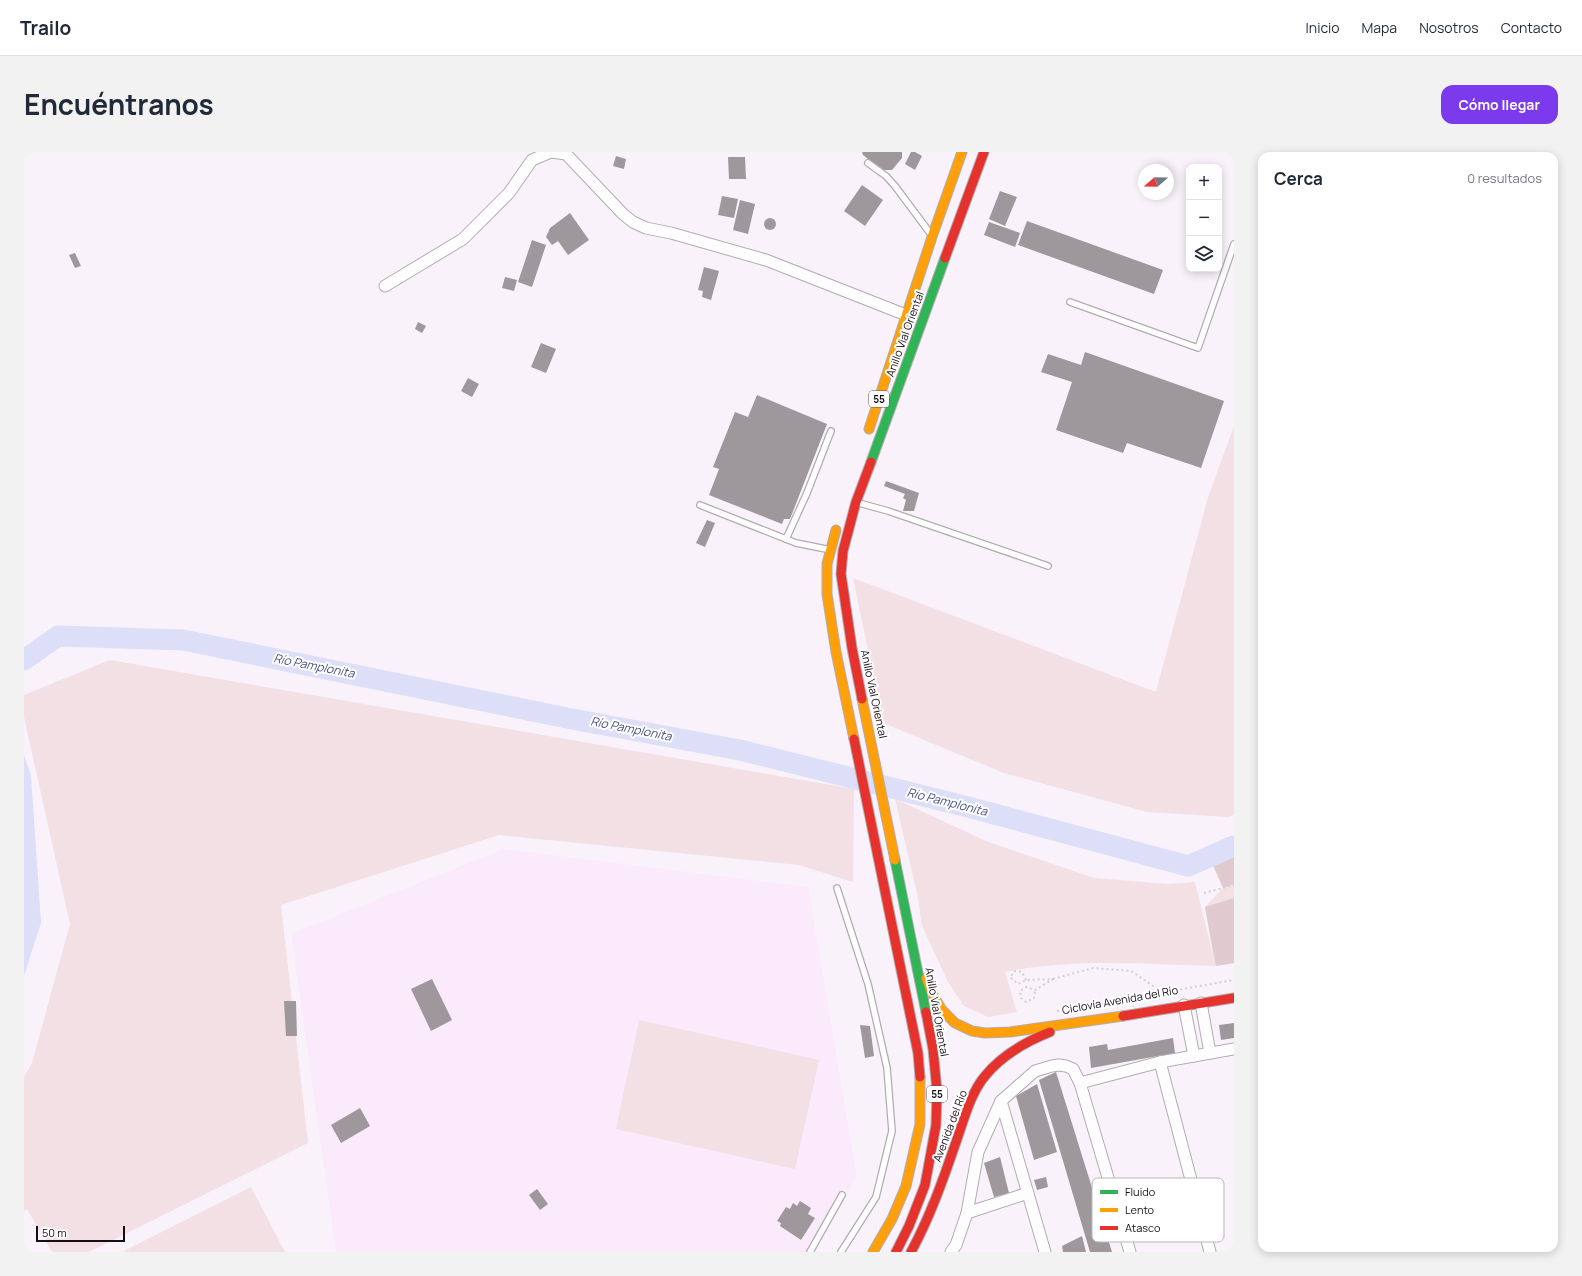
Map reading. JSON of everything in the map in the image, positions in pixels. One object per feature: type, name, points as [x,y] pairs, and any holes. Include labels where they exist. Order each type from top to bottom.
[{"type":"main road","name":"Anillo Vial Oriental","points":[[866,436],[932,237],[962,152]]},
{"type":"main road","name":"Anillo Vial Oriental","points":[[896,1252],[909,1226],[925,1185],[936,1125],[937,1091],[933,1049],[852,648],[841,574],[843,551],[856,502],[984,152]]},
{"type":"main road","name":"55","points":[[839,520],[830,550],[826,574],[827,598],[836,652],[918,1053],[921,1091],[920,1124],[906,1186],[892,1219],[873,1252]]},
{"type":"main road","name":"Avenida del Río","points":[[911,935],[933,999],[949,1020],[972,1031],[1003,1032],[1065,1026],[1234,998]]},
{"type":"main road","name":"Avenida del Río","points":[[911,1252],[922,1233],[978,1086],[1003,1057],[1034,1038],[1065,1026]]},
{"type":"street","points":[[385,286],[462,239],[508,193],[532,160],[551,152],[566,154],[623,214],[633,222],[646,228],[671,233],[766,260],[906,316]]},
{"type":"street","points":[[1200,1003],[1210,1053]]},
{"type":"street","points":[[1184,1006],[1194,1056]]},
{"type":"street","points":[[1080,1083],[1160,1062],[1234,1049]]},
{"type":"street","points":[[1160,1062],[1191,1178]]},
{"type":"street","points":[[955,1250],[967,1213],[978,1152],[1001,1101],[1035,1071],[1059,1064],[1073,1069],[1080,1083],[1108,1178]]},
{"type":"street","points":[[1001,1101],[1045,1252]]},
{"type":"street","points":[[967,1213],[1028,1193]]},
{"type":"street","points":[[1127,1242],[1130,1252]]},
{"type":"street","points":[[1207,1242],[1210,1252]]},
{"type":"lane","points":[[868,163],[886,176],[896,186],[932,237]]},
{"type":"lane","points":[[1070,302],[1198,348],[1234,244]]},
{"type":"lane","points":[[786,539],[807,493],[831,431]]},
{"type":"lane","points":[[856,502],[888,511],[1048,566]]},
{"type":"lane","points":[[700,505],[796,543],[830,550]]},
{"type":"lane","points":[[837,888],[868,984],[887,1068],[892,1131],[876,1197],[841,1252]]},
{"type":"lane","points":[[810,1252],[842,1195]]},
{"type":"path","points":[[1204,893],[1234,884]]},
{"type":"path","points":[[1026,980],[1022,972],[1015,971],[1010,977],[1018,984],[1026,980],[1053,979],[1093,968],[1131,971],[1163,993]]},
{"type":"path","points":[[1035,990],[1034,998],[1026,1002],[1021,998],[1020,991],[1026,987],[1035,990],[1053,979]]},
{"type":"path","name":"Ciclovía Avenida del Río","points":[[1056,1012],[1234,980]]},
{"type":"shaded area","points":[[1234,426],[1234,815],[1228,817],[1147,812],[1004,773],[883,723],[853,578],[1156,692],[1208,497]]},
{"type":"shaded area","points":[[110,660],[854,789],[853,882],[799,865],[499,835],[281,905],[308,1143],[89,1252],[52,1252],[27,1209],[24,1211],[24,1077],[32,1063],[70,924],[24,717],[24,695]]},
{"type":"shaded area","points":[[895,799],[986,841],[1094,878],[1168,884],[1195,882],[1213,955],[1205,907],[1223,888],[1213,865],[1234,856],[1234,963],[1216,966],[1137,963],[1084,963],[1005,972],[1017,1012],[988,1017],[964,1006],[948,982],[922,926],[918,898]]},
{"type":"shaded area","points":[[504,849],[808,887],[857,1178],[809,1252],[336,1252],[291,934]]},
{"type":"shaded area","points":[[1234,856],[1234,884],[1223,888],[1213,865]]},
{"type":"shaded area","points":[[1234,898],[1234,963],[1216,966],[1205,907]]},
{"type":"shaded area","points":[[639,1020],[819,1060],[795,1169],[616,1129]]},
{"type":"shaded area","points":[[251,1187],[285,1252],[122,1252]]},
{"type":"water","points":[[24,755],[31,775],[41,923],[24,976]]},
{"type":"building","points":[[862,152],[902,152],[902,158],[892,170],[882,170],[863,155]]},
{"type":"building","points":[[911,152],[915,152],[922,156],[915,170],[905,164]]},
{"type":"building","points":[[616,156],[626,159],[624,169],[613,166]]},
{"type":"building","points":[[728,157],[745,157],[746,179],[729,179]]},
{"type":"building","points":[[862,185],[883,200],[865,226],[844,211]]},
{"type":"building","points":[[1000,191],[1017,197],[1005,226],[989,219]]},
{"type":"building","points":[[722,196],[738,199],[734,218],[718,215]]},
{"type":"building","points":[[740,200],[755,204],[748,234],[733,230]]},
{"type":"building","points":[[570,213],[589,240],[568,255],[558,241],[552,245],[546,237],[550,228]]},
{"type":"building","points":[[768,218],[772,218],[776,224],[772,230],[768,230],[764,226],[764,222]]},
{"type":"building","points":[[1027,221],[1163,270],[1154,294],[1018,245]]},
{"type":"building","points":[[989,222],[1020,233],[1015,247],[984,235]]},
{"type":"building","points":[[532,240],[546,245],[532,287],[518,282]]},
{"type":"building","points":[[75,253],[81,266],[75,268],[69,255]]},
{"type":"building","points":[[704,267],[719,271],[711,300],[702,297],[703,291],[698,290]]},
{"type":"building","points":[[505,277],[517,280],[514,291],[502,288]]},
{"type":"building","points":[[418,322],[426,326],[422,333],[415,329]]},
{"type":"building","points":[[541,343],[556,349],[546,373],[531,367]]},
{"type":"building","points":[[1085,352],[1224,401],[1201,468],[1127,443],[1123,453],[1056,430],[1072,382],[1041,372],[1048,354],[1081,365]]},
{"type":"building","points":[[468,378],[479,384],[472,397],[461,391]]},
{"type":"building","points":[[757,395],[827,424],[790,519],[784,519],[782,524],[709,495],[719,469],[713,467],[735,412],[748,417]]},
{"type":"building","points":[[886,481],[919,493],[914,511],[903,511],[906,500],[903,498],[905,494],[884,486]]},
{"type":"building","points":[[707,520],[715,523],[705,547],[696,543]]},
{"type":"building","points":[[432,979],[452,1020],[431,1031],[411,989]]},
{"type":"building","points":[[284,1001],[296,1001],[297,1036],[286,1036]]},
{"type":"building","points":[[1234,1023],[1234,1038],[1221,1040],[1219,1025]]},
{"type":"building","points":[[860,1025],[870,1026],[874,1056],[865,1058]]},
{"type":"building","points":[[1173,1038],[1175,1053],[1091,1068],[1089,1047],[1107,1044],[1108,1050]]},
{"type":"building","points":[[1056,1072],[1092,1188],[1092,1242],[1109,1242],[1112,1252],[1090,1252],[1039,1080]]},
{"type":"building","points":[[1037,1084],[1057,1152],[1034,1160],[1016,1096]]},
{"type":"building","points":[[360,1108],[370,1126],[341,1143],[331,1125]]},
{"type":"building","points":[[1000,1157],[1009,1193],[994,1197],[984,1163]]},
{"type":"building","points":[[1046,1177],[1048,1187],[1037,1190],[1034,1180]]},
{"type":"building","points":[[537,1189],[548,1204],[540,1210],[529,1195]]},
{"type":"building","points":[[800,1201],[811,1208],[808,1214],[815,1218],[801,1240],[780,1226],[781,1223],[777,1221],[786,1207],[790,1209],[793,1203],[797,1206]]},
{"type":"building","points":[[1082,1236],[1086,1252],[1063,1252],[1062,1246]]},
{"type":"waterway","name":"Río Pamplonita","points":[[24,660],[58,636],[183,640],[572,719],[740,750],[968,807],[1188,866],[1234,846]]},
{"type":"traffic: fast","points":[[871,462],[945,258]]},
{"type":"traffic: fast","points":[[895,860],[926,1012]]},
{"type":"traffic: slow","points":[[869,429],[932,237],[962,152]]},
{"type":"traffic: slow","points":[[836,530],[827,564],[827,594],[836,652],[854,739]]},
{"type":"traffic: slow","points":[[862,699],[895,860]]},
{"type":"traffic: slow","points":[[926,978],[933,995],[942,1010],[955,1023],[972,1031],[985,1033],[1010,1032],[1123,1016]]},
{"type":"traffic: slow","points":[[873,1252],[892,1219],[906,1186],[920,1124],[920,1077]]},
{"type":"traffic: jam","points":[[945,258],[984,152]]},
{"type":"traffic: jam","points":[[862,699],[852,648],[841,574],[843,551],[856,502],[871,462]]},
{"type":"traffic: jam","points":[[854,739],[918,1053],[920,1077]]},
{"type":"traffic: jam","points":[[1123,1016],[1234,998]]},
{"type":"traffic: jam","points":[[896,1252],[909,1226],[925,1185],[936,1125],[937,1091],[933,1049],[926,1012]]},
{"type":"traffic: jam","points":[[911,1252],[936,1198],[968,1108],[980,1083],[992,1068],[1006,1055],[1032,1040],[1050,1032]]}]
